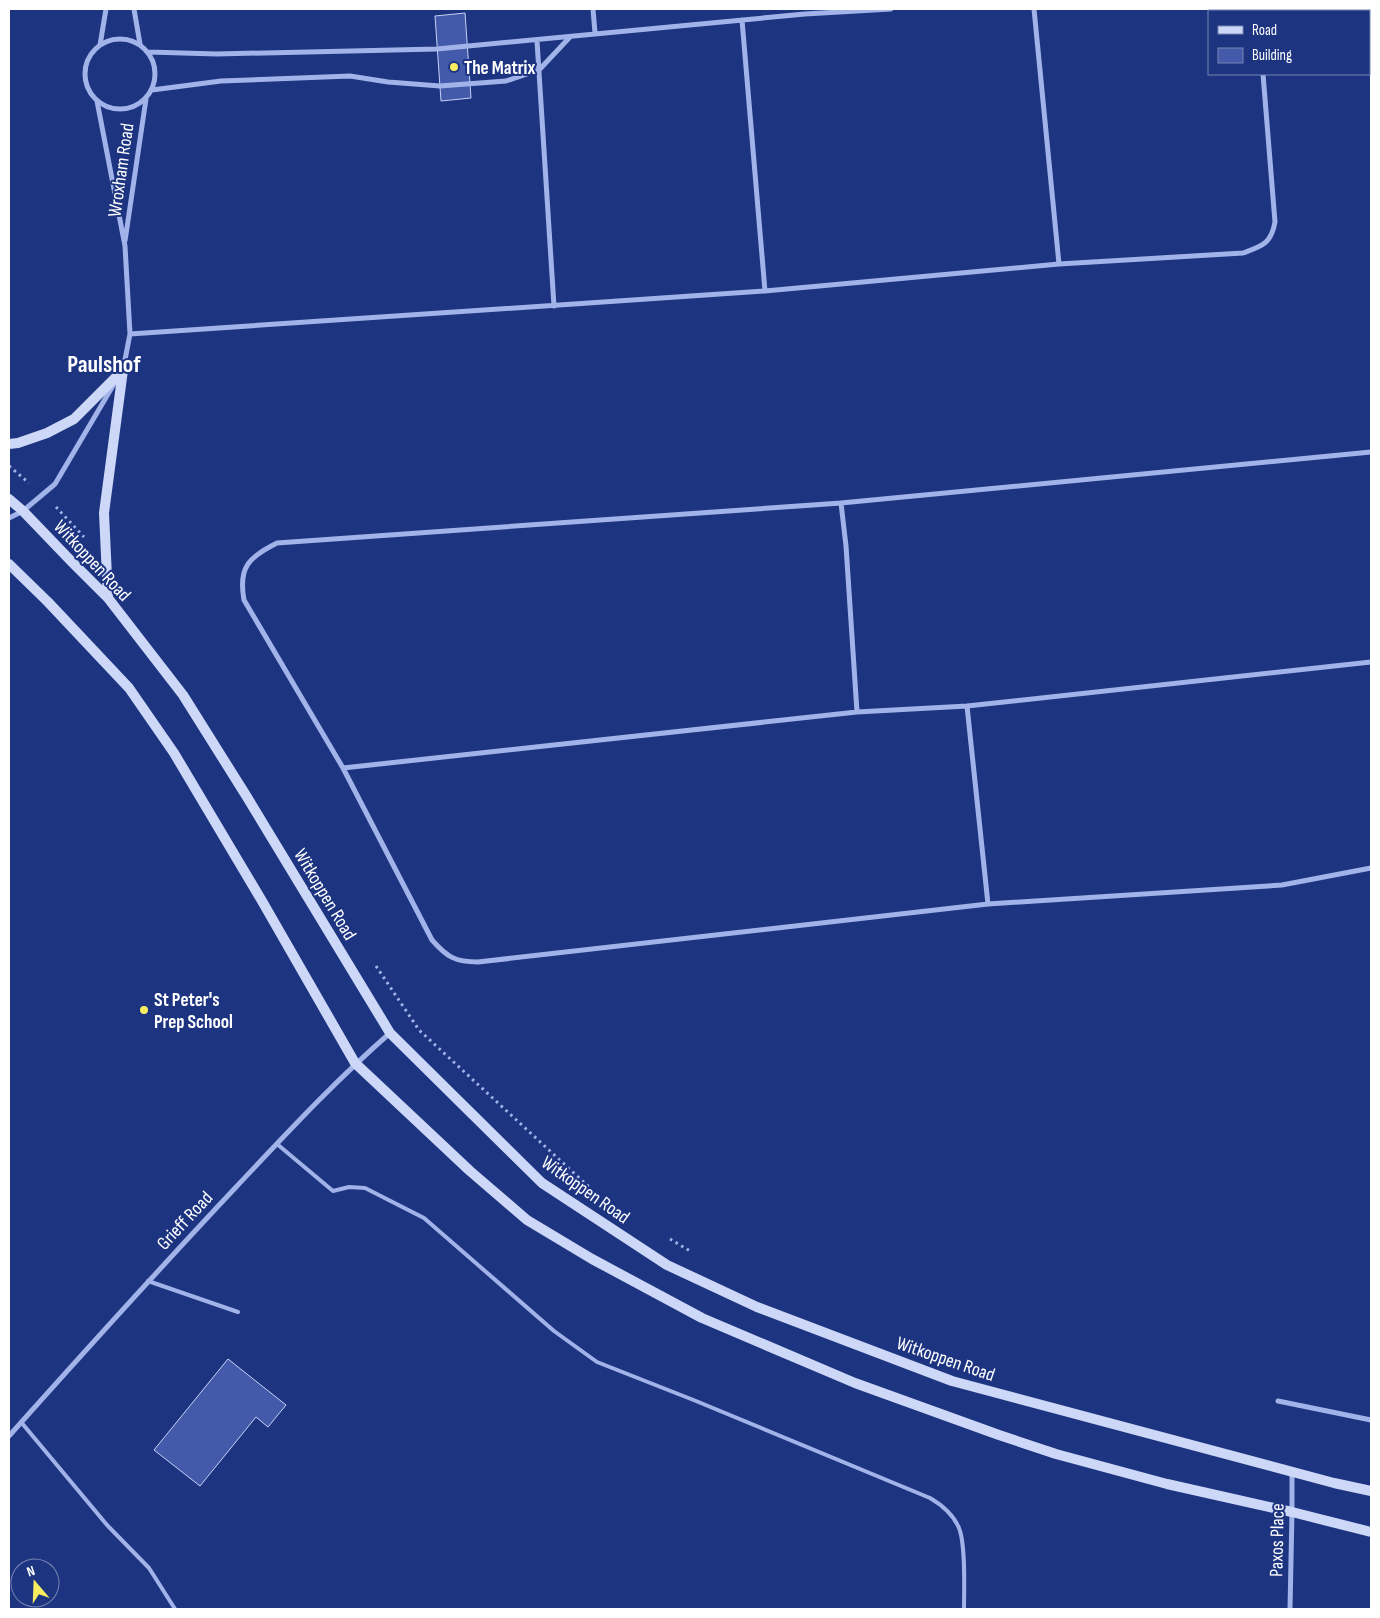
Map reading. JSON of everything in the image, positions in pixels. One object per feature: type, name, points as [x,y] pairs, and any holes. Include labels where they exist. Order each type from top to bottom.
[{"type":"main road","points":[[9,444],[47,434],[74,419],[122,370]]},
{"type":"main road","points":[[108,598],[104,513],[122,370]]},
{"type":"main road","name":"Witkoppen Road","points":[[9,499],[24,511],[65,556],[108,598],[183,695],[390,1033],[542,1183],[667,1265],[756,1307],[952,1381],[1292,1472],[1371,1491]]},
{"type":"main road","points":[[9,564],[75,630],[128,688],[174,753],[355,1063],[470,1171],[527,1220],[592,1259],[702,1318],[855,1383],[1056,1454],[1167,1484],[1371,1532]]},
{"type":"street","points":[[100,45],[120,39],[130,40],[140,44],[148,52],[156,71],[152,90],[146,98],[138,104],[121,110],[112,109],[97,101],[87,86],[85,70],[88,60],[100,45],[106,9]]},
{"type":"street","points":[[134,9],[140,44]]},
{"type":"street","points":[[593,9],[595,33]]},
{"type":"street","points":[[148,52],[217,54],[437,49],[742,20],[804,11],[891,9]]},
{"type":"street","points":[[1034,9],[1059,264]]},
{"type":"street","points":[[742,20],[765,291]]},
{"type":"street","points":[[152,90],[221,82],[350,76],[397,82],[457,85],[506,81],[539,70],[570,37]]},
{"type":"street","points":[[537,40],[554,306]]},
{"type":"street","points":[[130,334],[765,291],[1059,264],[1243,252],[1261,246],[1273,235],[1275,222],[1263,75]]},
{"type":"street","name":"Wroxham Road","points":[[125,246],[146,98]]},
{"type":"street","name":"Wroxham Road","points":[[9,518],[24,511],[55,484],[122,370],[130,334],[125,246],[97,101]]},
{"type":"street","points":[[1371,452],[841,503],[277,543],[262,550],[247,563],[243,573],[242,586],[244,600],[343,768],[432,940],[442,951],[462,962],[478,962],[988,904],[1282,885],[1371,868]]},
{"type":"street","points":[[841,503],[846,546],[857,712]]},
{"type":"street","points":[[343,768],[857,712],[967,706],[1371,662]]},
{"type":"street","points":[[967,706],[988,904]]},
{"type":"street","name":"Grieff Road","points":[[9,1436],[148,1281],[277,1144],[355,1063],[390,1033]]},
{"type":"street","points":[[1278,1401],[1371,1420]]},
{"type":"street","name":"Paxos Place","points":[[1290,1609],[1292,1472]]},
{"type":"lane","points":[[277,1144],[333,1191],[349,1187],[364,1188],[424,1218],[554,1331],[597,1362],[941,1504],[951,1515],[960,1530],[963,1556],[964,1609]]},
{"type":"lane","points":[[148,1281],[238,1312]]},
{"type":"lane","points":[[20,1422],[107,1525],[149,1568],[175,1609]]},
{"type":"path","points":[[9,465],[43,495],[85,538]]},
{"type":"path","points":[[375,964],[419,1030],[590,1188]]},
{"type":"path","points":[[662,1235],[696,1254]]},
{"type":"building","name":"The Matrix","points":[[465,13],[471,98],[441,101],[435,16]]},
{"type":"building","points":[[228,1359],[286,1405],[268,1427],[256,1417],[200,1486],[154,1450]]},
{"type":"place","name":"The Matrix","points":[[454,67]]},
{"type":"place","name":"St Peter's Prep School","points":[[144,1010]]},
{"type":"district","name":"Paulshof","points":[[104,364]]}]
